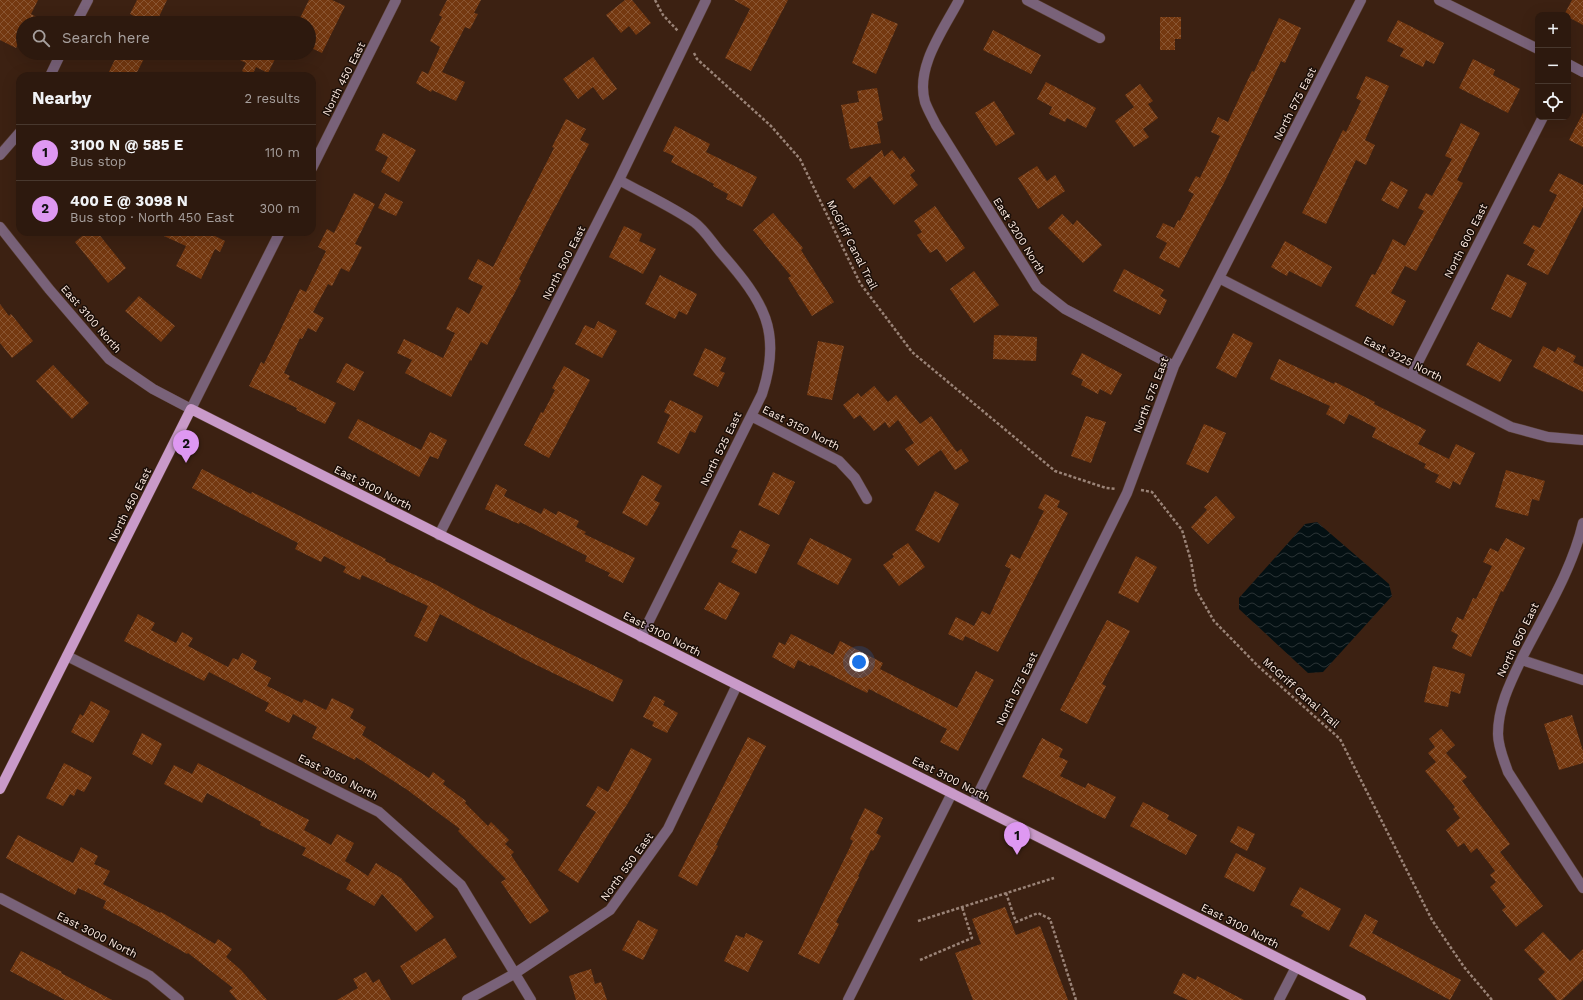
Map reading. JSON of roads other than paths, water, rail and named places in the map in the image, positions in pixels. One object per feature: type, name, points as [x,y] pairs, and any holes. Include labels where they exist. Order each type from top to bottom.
[{"type":"main road","name":"East 3100 North","points":[[191,409],[1361,1000]]},
{"type":"main road","name":"North 450 East","points":[[0,789],[191,409]]},
{"type":"street","points":[[80,16],[88,0]]},
{"type":"street","name":"North 450 East","points":[[316,160],[396,0]]},
{"type":"street","name":"North 500 East","points":[[439,535],[620,180],[706,0]]},
{"type":"street","name":"East 3200 North","points":[[958,0],[930,56],[925,72],[923,87],[925,102],[936,125],[1037,287],[1065,309],[1174,366]]},
{"type":"street","points":[[1026,0],[1100,38]]},
{"type":"street","name":"North 575 East","points":[[973,804],[1127,493],[1174,366],[1361,0]]},
{"type":"street","points":[[1439,0],[1535,48]]},
{"type":"street","points":[[52,72],[58,60]]},
{"type":"street","points":[[1571,67],[1583,72]]},
{"type":"street","name":"North 600 East","points":[[1411,376],[1541,120]]},
{"type":"street","points":[[0,155],[16,137]]},
{"type":"street","name":"North 525 East","points":[[620,180],[695,223],[735,269],[759,302],[767,320],[771,337],[768,375],[762,394],[641,637]]},
{"type":"street","name":"East 3100 North","points":[[0,227],[49,289],[109,358],[153,390],[191,409]]},
{"type":"street","name":"North 450 East","points":[[191,409],[278,236]]},
{"type":"street","name":"East 3225 North","points":[[1219,278],[1511,427],[1548,437],[1583,440]]},
{"type":"street","name":"East 3150 North","points":[[751,416],[839,461],[855,478],[867,499]]},
{"type":"street","name":"North 650 East","points":[[1583,523],[1573,556],[1510,683],[1499,718],[1498,735],[1500,748],[1508,772],[1583,888]]},
{"type":"street","name":"East 3050 North","points":[[67,656],[379,812],[462,885],[514,974],[531,1000]]},
{"type":"street","points":[[1522,660],[1583,680]]},
{"type":"street","name":"North 550 East","points":[[467,1000],[514,974],[610,910],[668,829],[737,685]]},
{"type":"street","points":[[848,1000],[952,793]]},
{"type":"street","name":"East 3000 North","points":[[0,898],[150,976],[179,1000]]},
{"type":"street","points":[[1279,1000],[1296,967]]},
{"type":"water","points":[[1317,522],[1389,584],[1392,596],[1323,672],[1308,673],[1239,609],[1239,598],[1305,524]]},
{"type":"place","name":"400 E @ 3098 N","points":[[186,463]]},
{"type":"place","name":"3100 N @ 585 E","points":[[1017,855]]}]
